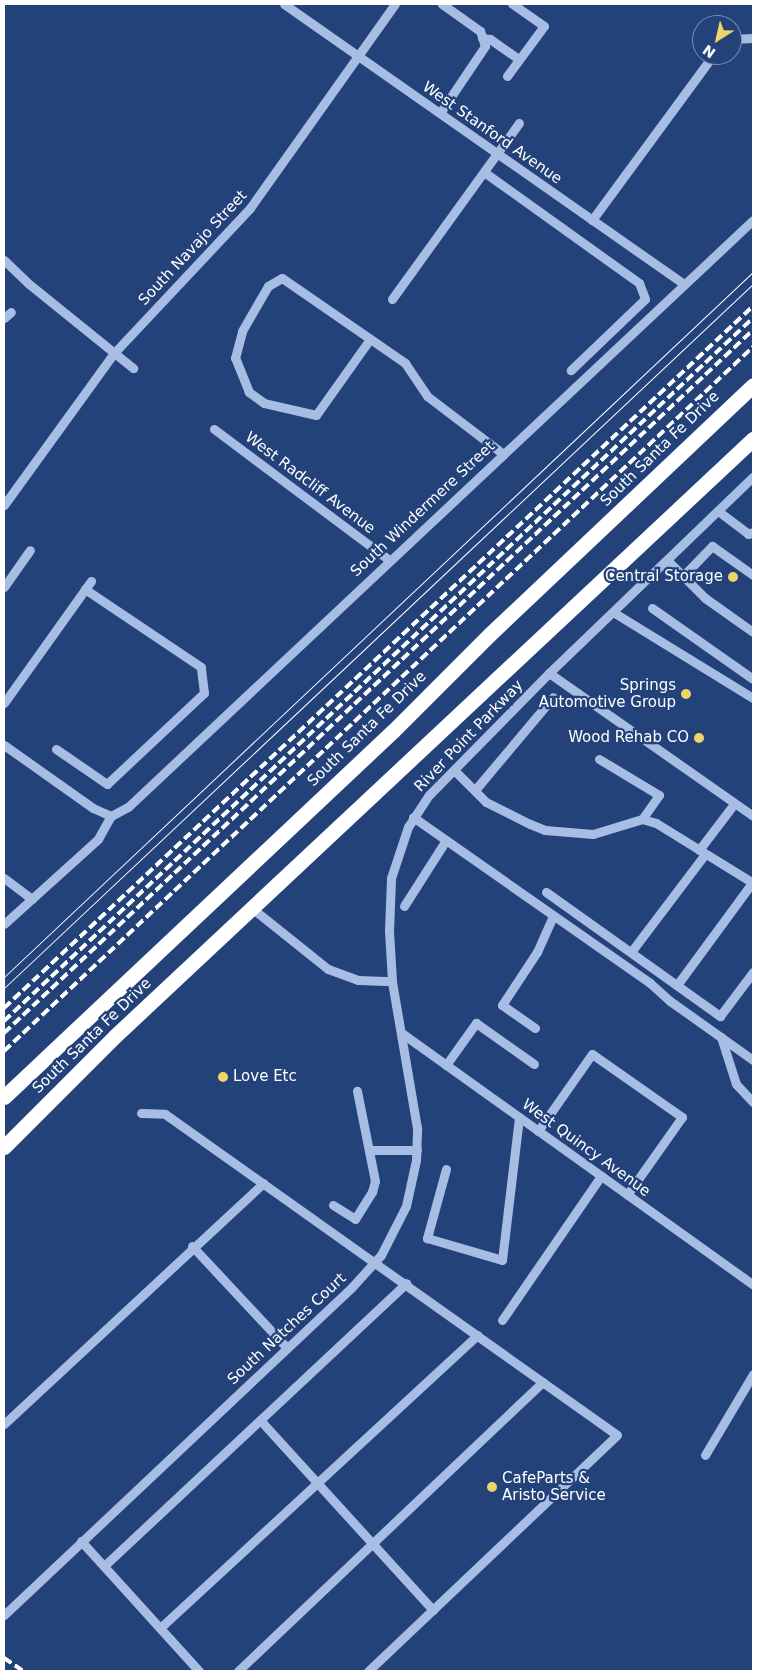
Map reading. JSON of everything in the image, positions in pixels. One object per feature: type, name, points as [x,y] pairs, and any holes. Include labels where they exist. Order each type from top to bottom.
[{"type":"highway","name":"South Santa Fe Drive","points":[[4,1097],[393,731],[490,634],[753,385]]},
{"type":"highway","name":"South Santa Fe Drive","points":[[4,1147],[115,1036],[253,909],[753,439]]},
{"type":"street","name":"West Stanford Avenue","points":[[284,4],[684,284]]},
{"type":"street","name":"South Navajo Street","points":[[4,505],[114,353],[250,208],[395,4]]},
{"type":"street","points":[[440,114],[486,46],[480,32],[444,4]]},
{"type":"street","points":[[507,76],[544,26],[512,4]]},
{"type":"street","points":[[482,38],[490,39],[519,59]]},
{"type":"street","points":[[592,220],[706,65]]},
{"type":"street","points":[[392,299],[519,123]]},
{"type":"street","points":[[484,172],[638,283],[645,299],[571,370]]},
{"type":"street","name":"South Windermere Street","points":[[111,816],[128,807],[753,220]]},
{"type":"street","points":[[4,260],[134,368]]},
{"type":"street","points":[[370,339],[316,415],[264,403],[249,392],[235,358],[242,331],[268,286],[282,278],[405,363],[427,396],[502,454]]},
{"type":"street","name":"West Radcliff Avenue","points":[[214,428],[389,560]]},
{"type":"street","name":"River Point Parkway","points":[[392,981],[391,878],[413,817],[454,770],[550,673],[753,477]]},
{"type":"street","points":[[718,511],[748,534],[753,532]]},
{"type":"street","points":[[683,576],[712,546],[753,575]]},
{"type":"street","points":[[4,588],[30,550]]},
{"type":"street","points":[[667,560],[705,598],[753,632]]},
{"type":"street","points":[[4,703],[91,581]]},
{"type":"street","points":[[56,749],[107,784],[204,693],[201,667],[85,589]]},
{"type":"street","points":[[652,608],[753,679]]},
{"type":"street","points":[[613,612],[753,698]]},
{"type":"street","points":[[550,673],[753,816]]},
{"type":"street","points":[[475,790],[553,697]]},
{"type":"street","points":[[4,745],[93,808],[111,816],[98,839],[4,924]]},
{"type":"street","points":[[599,759],[659,795],[642,819]]},
{"type":"street","points":[[454,770],[475,790],[510,816],[545,830],[593,834],[642,819],[656,823],[753,883],[677,985]]},
{"type":"street","points":[[630,952],[702,852],[731,808]]},
{"type":"street","points":[[413,817],[753,1060]]},
{"type":"street","points":[[404,906],[446,840]]},
{"type":"street","points":[[4,878],[32,899]]},
{"type":"street","points":[[546,892],[720,1016],[753,972]]},
{"type":"street","points":[[253,909],[328,969],[358,980],[392,981]]},
{"type":"street","points":[[535,1028],[502,1005],[537,952],[554,916]]},
{"type":"street","name":"South Natches Court","points":[[4,1615],[287,1348],[375,1261],[391,1239],[406,1206],[416,1150],[417,1128],[403,1034],[392,981]]},
{"type":"street","points":[[446,1065],[476,1023],[534,1064]]},
{"type":"street","name":"West Quincy Avenue","points":[[403,1034],[753,1285]]},
{"type":"street","points":[[721,1037],[736,1084],[753,1102]]},
{"type":"street","points":[[538,1131],[592,1054],[682,1117],[627,1195]]},
{"type":"street","points":[[333,1205],[355,1219],[365,1204],[375,1181],[357,1091]]},
{"type":"street","points":[[141,1113],[165,1114],[406,1283],[617,1435],[368,1671]]},
{"type":"street","points":[[446,1169],[427,1238],[502,1260],[519,1117]]},
{"type":"street","points":[[370,1150],[416,1150]]},
{"type":"street","points":[[502,1320],[602,1176]]},
{"type":"street","points":[[4,1424],[192,1246],[263,1182]]},
{"type":"street","points":[[192,1246],[287,1348]]},
{"type":"street","points":[[104,1566],[406,1283]]},
{"type":"street","points":[[160,1628],[478,1335]]},
{"type":"street","points":[[705,1455],[753,1374]]},
{"type":"street","points":[[238,1671],[543,1382]]},
{"type":"street","points":[[260,1420],[433,1610]]},
{"type":"street","points":[[81,1541],[199,1671]]},
{"type":"tram line","points":[[4,977],[753,272]]},
{"type":"tram line","points":[[4,988],[753,284]]},
{"type":"railway","points":[[4,1008],[753,306]]},
{"type":"railway","points":[[4,1021],[753,318]]},
{"type":"railway","points":[[4,1033],[753,330]]},
{"type":"railway","points":[[4,1051],[753,347]]},
{"type":"railway","points":[[4,1658],[23,1671]]},
{"type":"place","name":"Central Storage","points":[[733,577]]},
{"type":"place","name":"Springs Automotive Group","points":[[686,694]]},
{"type":"place","name":"Wood Rehab CO","points":[[699,738]]},
{"type":"place","name":"Love Etc","points":[[223,1077]]},
{"type":"place","name":"CafeParts & Aristo Service","points":[[492,1487]]}]
